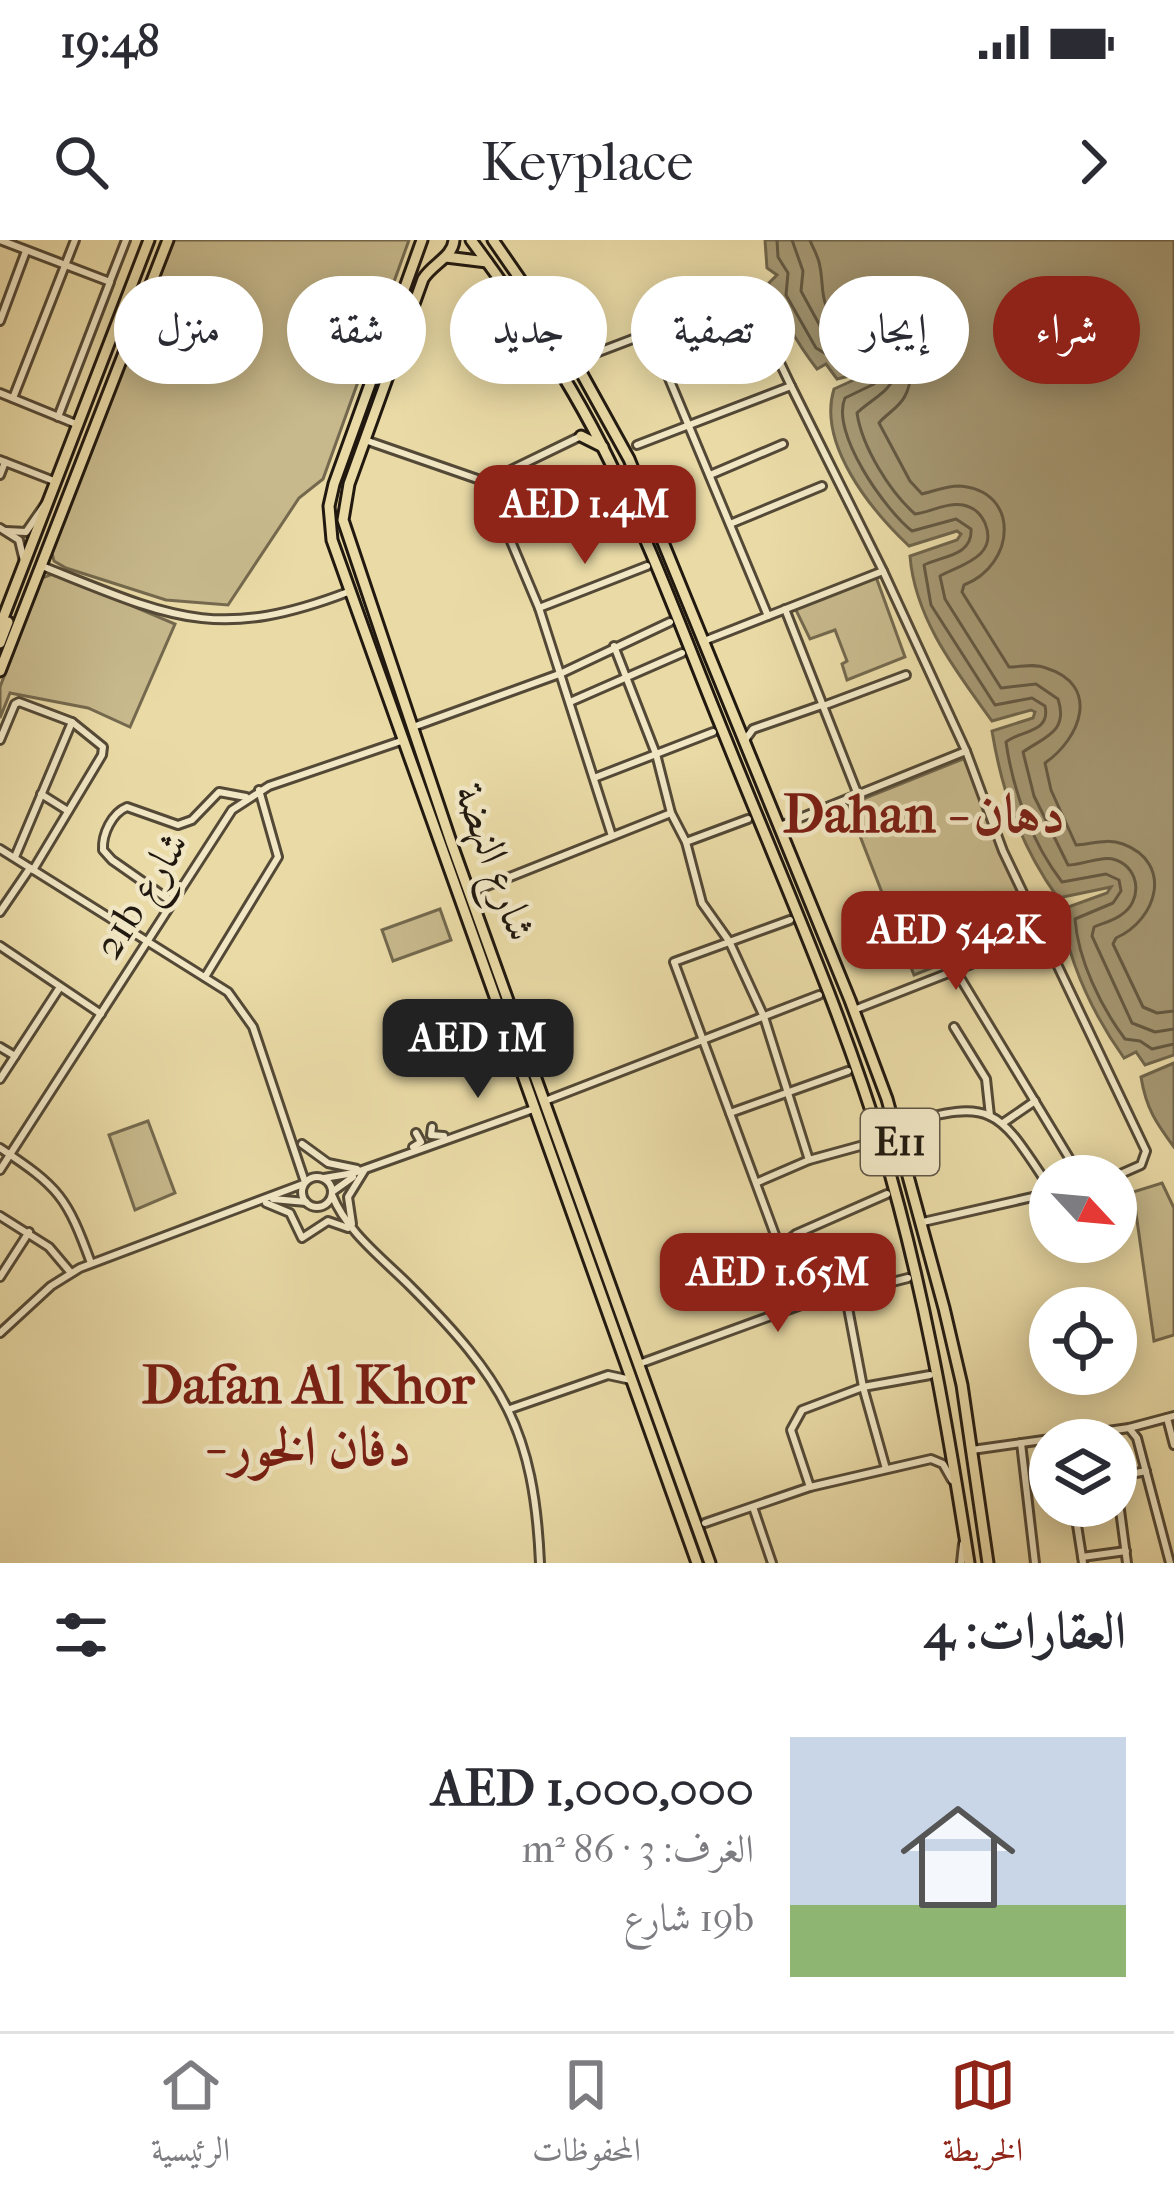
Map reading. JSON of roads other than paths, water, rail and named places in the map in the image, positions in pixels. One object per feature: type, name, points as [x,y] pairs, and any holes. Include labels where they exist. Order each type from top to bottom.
[{"type":"main road","points":[[0,623],[148,240]]},
{"type":"main road","points":[[0,669],[168,240]]},
{"type":"main road","name":"شارع النهضة","points":[[426,240],[329,506],[332,540],[540,1104],[596,1239],[710,1563]]},
{"type":"main road","name":"شارع النهضة","points":[[454,240],[446,257],[423,279],[349,484],[343,520],[472,892],[578,1231],[697,1563]]},
{"type":"main road","name":"E11","points":[[471,240],[548,348],[603,448],[673,608],[685,652],[851,1053],[905,1228],[934,1356],[960,1501],[965,1563]]},
{"type":"main road","name":"E11","points":[[493,240],[517,276]]},
{"type":"main road","points":[[446,257],[488,262]]},
{"type":"main road","points":[[103,356],[109,352],[114,358],[107,395]]},
{"type":"main road","name":"E11","points":[[587,384],[629,460],[887,1100],[923,1222],[962,1385],[988,1563]]},
{"type":"main road","points":[[581,436],[603,448]]},
{"type":"main road","points":[[0,643],[11,612],[10,599]]},
{"type":"main road","points":[[673,608],[679,600],[690,608]]},
{"type":"main road","points":[[433,819],[440,816],[452,842]]},
{"type":"main road","points":[[578,1231],[589,1241],[596,1239]]},
{"type":"main road","points":[[934,1356],[950,1396],[962,1385]]},
{"type":"street","points":[[0,240],[110,282]]},
{"type":"street","points":[[13,398],[75,240]]},
{"type":"street","points":[[58,417],[126,240]]},
{"type":"street","points":[[0,321],[26,250]]},
{"type":"street","points":[[671,384],[768,616]]},
{"type":"street","points":[[638,445],[791,386],[883,571],[966,751],[1003,851],[1146,1150],[1137,1168]]},
{"type":"street","points":[[0,393],[76,424]]},
{"type":"street","points":[[365,440],[486,482],[581,436]]},
{"type":"street","points":[[710,475],[783,444]]},
{"type":"street","points":[[0,475],[3,461],[54,481]]},
{"type":"street","points":[[486,482],[539,608],[612,836]]},
{"type":"street","points":[[730,524],[822,486]]},
{"type":"street","points":[[509,534],[614,490]]},
{"type":"street","points":[[3,530],[26,532],[46,502]]},
{"type":"street","points":[[3,530],[22,544],[24,562]]},
{"type":"street","points":[[42,566],[141,605],[205,620],[272,618],[348,592]]},
{"type":"street","points":[[539,608],[647,566]]},
{"type":"street","points":[[704,640],[883,571]]},
{"type":"street","points":[[784,609],[858,794]]},
{"type":"street","points":[[412,728],[562,674],[670,622]]},
{"type":"street","points":[[614,646],[656,754],[703,903],[729,940],[764,1017],[809,1160]]},
{"type":"street","points":[[570,702],[685,652]]},
{"type":"street","points":[[745,740],[753,729],[906,675]]},
{"type":"street","points":[[0,740],[16,702],[72,722],[103,751],[0,912]]},
{"type":"street","points":[[14,858],[72,722]]},
{"type":"street","points":[[594,778],[713,732]]},
{"type":"street","name":"21b شارع","points":[[0,1170],[227,815],[259,790],[404,740]]},
{"type":"street","points":[[779,826],[966,751]]},
{"type":"street","points":[[205,977],[278,857],[259,790]]},
{"type":"street","points":[[172,902],[103,850],[104,834],[119,811],[127,807],[178,825],[192,820],[219,792],[246,797]]},
{"type":"street","points":[[41,794],[68,811]]},
{"type":"street","points":[[472,892],[671,813]]},
{"type":"street","points":[[686,842],[748,819]]},
{"type":"street","points":[[0,849],[228,992],[245,1012],[298,1154],[306,1202]]},
{"type":"street","points":[[790,920],[674,962],[801,1305]]},
{"type":"street","points":[[854,1010],[1043,936]]},
{"type":"street","points":[[0,946],[100,1014]]},
{"type":"street","points":[[956,970],[1067,1155]]},
{"type":"street","points":[[0,1079],[60,987]]},
{"type":"street","points":[[381,1162],[819,995]]},
{"type":"street","points":[[954,1027],[986,1079],[990,1116]]},
{"type":"street","points":[[0,1047],[15,1056]]},
{"type":"street","points":[[730,1113],[848,1071]]},
{"type":"street","points":[[1003,1124],[1035,1101]]},
{"type":"street","points":[[904,1124],[953,1109],[990,1116],[1003,1124],[1029,1161]]},
{"type":"street","points":[[432,1127],[431,1135],[440,1138],[504,1118]]},
{"type":"street","points":[[0,1333],[71,1273],[304,1183],[366,1169],[418,1145],[421,1138],[416,1133]]},
{"type":"street","points":[[758,1182],[809,1160],[871,1143]]},
{"type":"street","points":[[302,1144],[328,1163],[366,1169]]},
{"type":"street","points":[[0,1148],[47,1179],[62,1196],[92,1263]]},
{"type":"street","points":[[298,1154],[322,1177],[345,1221],[495,1381],[510,1409],[534,1484],[540,1563]]},
{"type":"street","points":[[320,1207],[366,1169]]},
{"type":"street","points":[[356,1233],[348,1215],[348,1197],[366,1169]]},
{"type":"street","points":[[780,1247],[796,1234],[887,1194]]},
{"type":"street","points":[[923,1222],[1029,1196]]},
{"type":"street","points":[[265,1200],[290,1213],[302,1238],[328,1222],[356,1233]]},
{"type":"street","points":[[265,1200],[306,1202],[345,1221]]},
{"type":"street","points":[[0,1216],[49,1247],[71,1273]]},
{"type":"street","points":[[0,1277],[29,1232]]},
{"type":"street","points":[[639,1364],[801,1305],[908,1278]]},
{"type":"street","points":[[845,1292],[863,1387],[887,1471]]},
{"type":"street","points":[[608,1375],[623,1354]]},
{"type":"street","points":[[510,1409],[608,1375],[632,1380]]},
{"type":"street","points":[[810,1486],[791,1430],[796,1416],[810,1405],[863,1387],[930,1375]]},
{"type":"street","points":[[1137,1426],[1170,1417],[1174,1445]]},
{"type":"street","points":[[1137,1438],[1169,1563]]},
{"type":"street","points":[[972,1450],[1029,1442]]},
{"type":"street","points":[[1021,1443],[1035,1563]]},
{"type":"street","points":[[705,1523],[810,1486],[931,1459],[946,1467],[960,1501]]},
{"type":"street","points":[[1137,1473],[1146,1471]]},
{"type":"street","points":[[753,1507],[772,1563]]},
{"type":"street","points":[[1078,1527],[1083,1560],[1126,1552]]},
{"type":"street","points":[[1123,1527],[1127,1563]]},
{"type":"water","points":[[765,240],[1174,240],[1174,1055],[1145,1065],[1136,1052],[1124,1058],[1102,1024],[1076,969],[1060,910],[1107,893],[1111,887],[1058,898],[1045,879],[1015,818],[992,731],[1033,718],[1035,712],[992,721],[939,643],[920,601],[910,556],[957,540],[961,534],[957,531],[909,546],[864,495],[833,432],[834,389],[845,384],[969,384],[969,276],[819,276],[817,369],[795,336],[795,276],[776,276],[767,268]]},
{"type":"water","points":[[1174,1063],[1174,1147],[1153,1115],[1141,1077]]},
{"type":"district","name":"Dahan - دهان","points":[[924,814]]},
{"type":"district","name":"Dafan Al Khor - دفان الخور","points":[[308,1416]]}]
